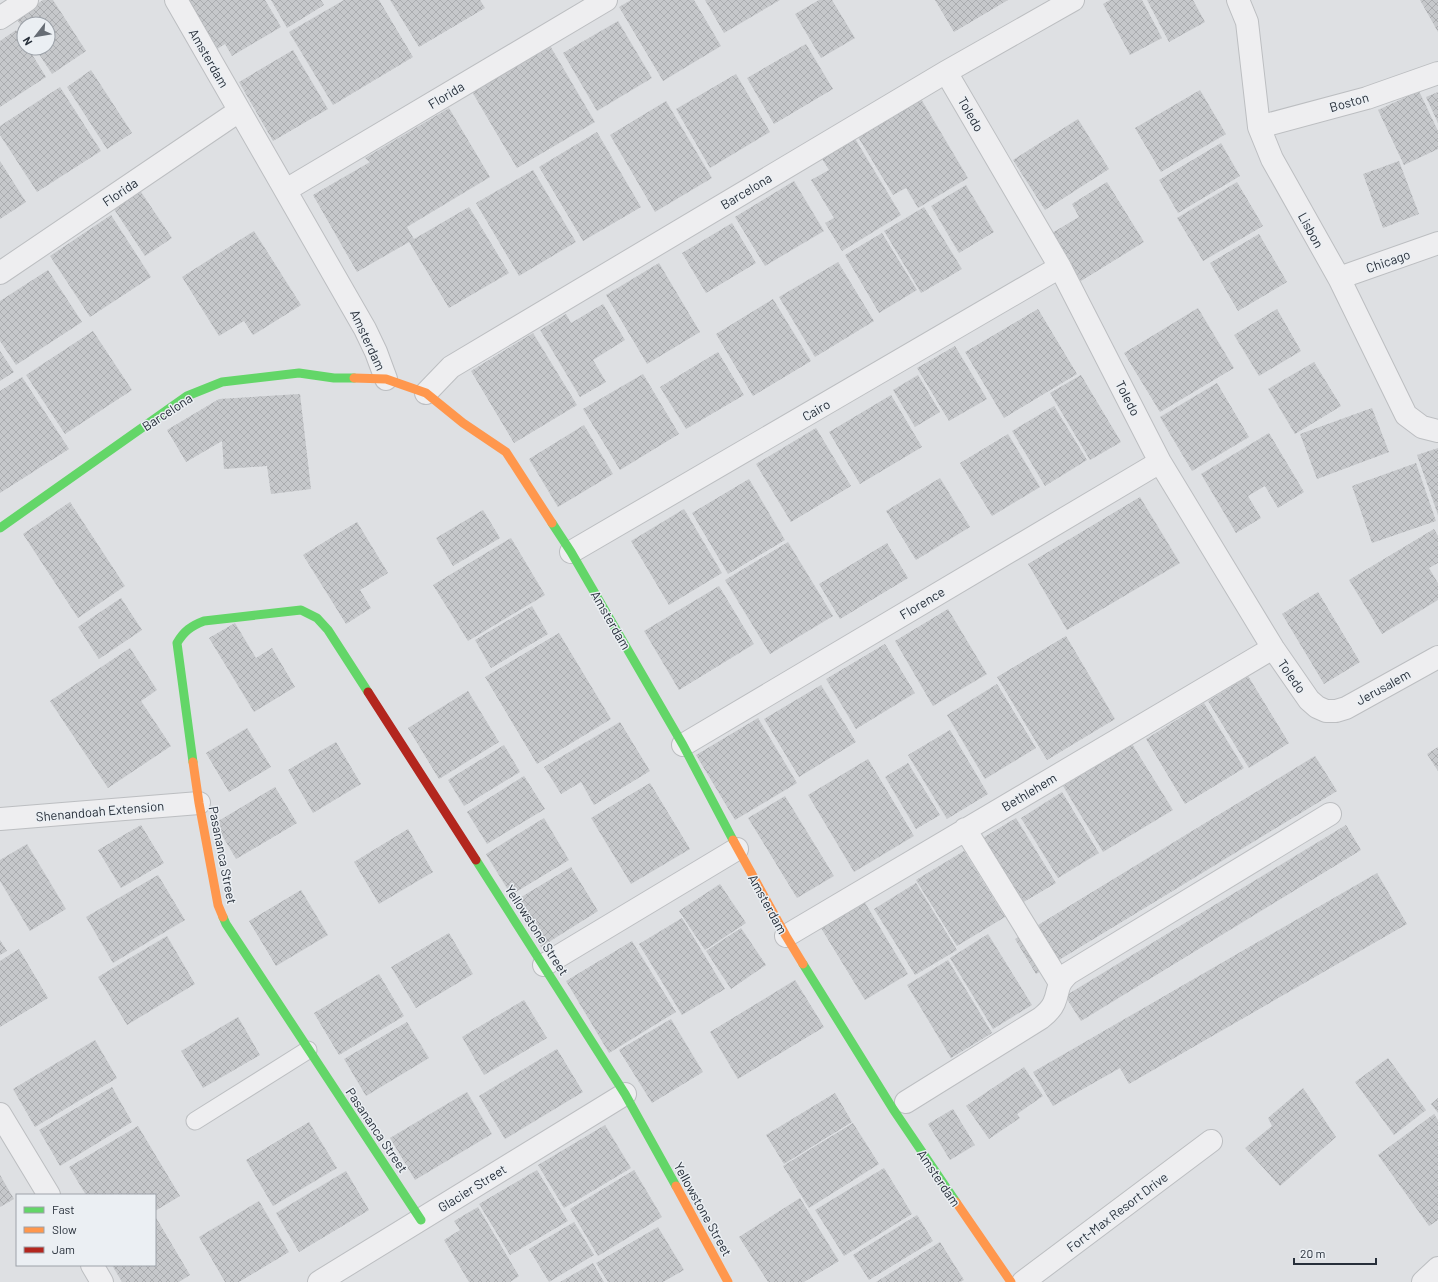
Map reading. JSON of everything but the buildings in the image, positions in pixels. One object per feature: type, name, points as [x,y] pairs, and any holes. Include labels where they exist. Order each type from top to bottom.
[{"type":"street","points":[[0,18],[27,0]]},
{"type":"street","name":"Amsterdam","points":[[176,0],[365,329],[376,352],[386,379],[426,393],[463,423],[506,452],[571,552],[683,745],[737,849],[786,936],[893,1109],[981,1241],[1011,1282]]},
{"type":"street","name":"Florida","points":[[286,190],[606,0]]},
{"type":"street","name":"Barcelona","points":[[426,393],[451,367],[946,72],[1073,0]]},
{"type":"street","name":"Lisbon","points":[[1238,0],[1247,22],[1259,127],[1272,159],[1339,278],[1406,415],[1422,427],[1438,431]]},
{"type":"street","name":"Toledo","points":[[946,72],[1060,267],[1160,462],[1273,648],[1309,700],[1317,707],[1326,711]]},
{"type":"street","name":"Boston","points":[[1259,127],[1367,98],[1438,72]]},
{"type":"street","name":"Florida","points":[[0,273],[239,111]]},
{"type":"street","name":"Chicago","points":[[1339,278],[1438,243]]},
{"type":"street","name":"Cairo","points":[[571,552],[1060,267]]},
{"type":"street","name":"Barcelona","points":[[0,528],[186,396],[222,382],[299,373],[334,378],[386,379]]},
{"type":"street","name":"Florence","points":[[683,745],[1160,462]]},
{"type":"street","name":"Pasananca Street","points":[[302,610],[204,620],[191,626],[182,633],[177,642],[199,803],[218,905],[226,924],[422,1220]]},
{"type":"street","name":"Yellowstone Street","points":[[302,610],[317,618],[328,630],[544,965],[625,1094],[728,1282]]},
{"type":"street","name":"Bethlehem","points":[[786,936],[1273,648]]},
{"type":"street","name":"Jerusalem","points":[[1326,711],[1336,711],[1346,708],[1438,657]]},
{"type":"street","name":"Shenandoah Extension","points":[[0,819],[199,803]]},
{"type":"street","points":[[906,1102],[1041,1018],[1049,1011],[1054,1003],[1058,986],[1062,979],[1069,973],[1330,814]]},
{"type":"street","points":[[965,829],[1060,983]]},
{"type":"street","points":[[544,965],[737,849]]},
{"type":"street","name":"Glacier Street","points":[[319,1282],[625,1094]]},
{"type":"street","points":[[0,1114],[48,1194]]},
{"type":"street","name":"Fort-Max Resort Drive","points":[[1023,1282],[1211,1141]]},
{"type":"street","points":[[93,1266],[102,1282]]},
{"type":"street","points":[[1423,1282],[1438,1268]]},
{"type":"lane","points":[[195,1121],[308,1050]]},
{"type":"traffic: fast","points":[[0,528],[187,396],[222,382],[299,373],[334,378],[354,378]]},
{"type":"traffic: fast","points":[[552,523],[571,552],[683,745],[733,840]]},
{"type":"traffic: fast","points":[[193,762],[177,643],[188,629],[204,621],[301,610],[317,618],[328,630],[368,692]]},
{"type":"traffic: fast","points":[[476,860],[625,1094],[676,1186]]},
{"type":"traffic: fast","points":[[223,917],[226,924],[421,1220]]},
{"type":"traffic: fast","points":[[803,964],[893,1109],[956,1202]]},
{"type":"traffic: slow","points":[[354,378],[386,379],[426,393],[463,423],[506,452],[552,523]]},
{"type":"traffic: slow","points":[[193,762],[218,905],[223,917]]},
{"type":"traffic: slow","points":[[733,840],[803,964]]},
{"type":"traffic: slow","points":[[676,1186],[728,1282]]},
{"type":"traffic: slow","points":[[956,1202],[1011,1282]]},
{"type":"traffic: jam","points":[[368,692],[476,860]]}]
